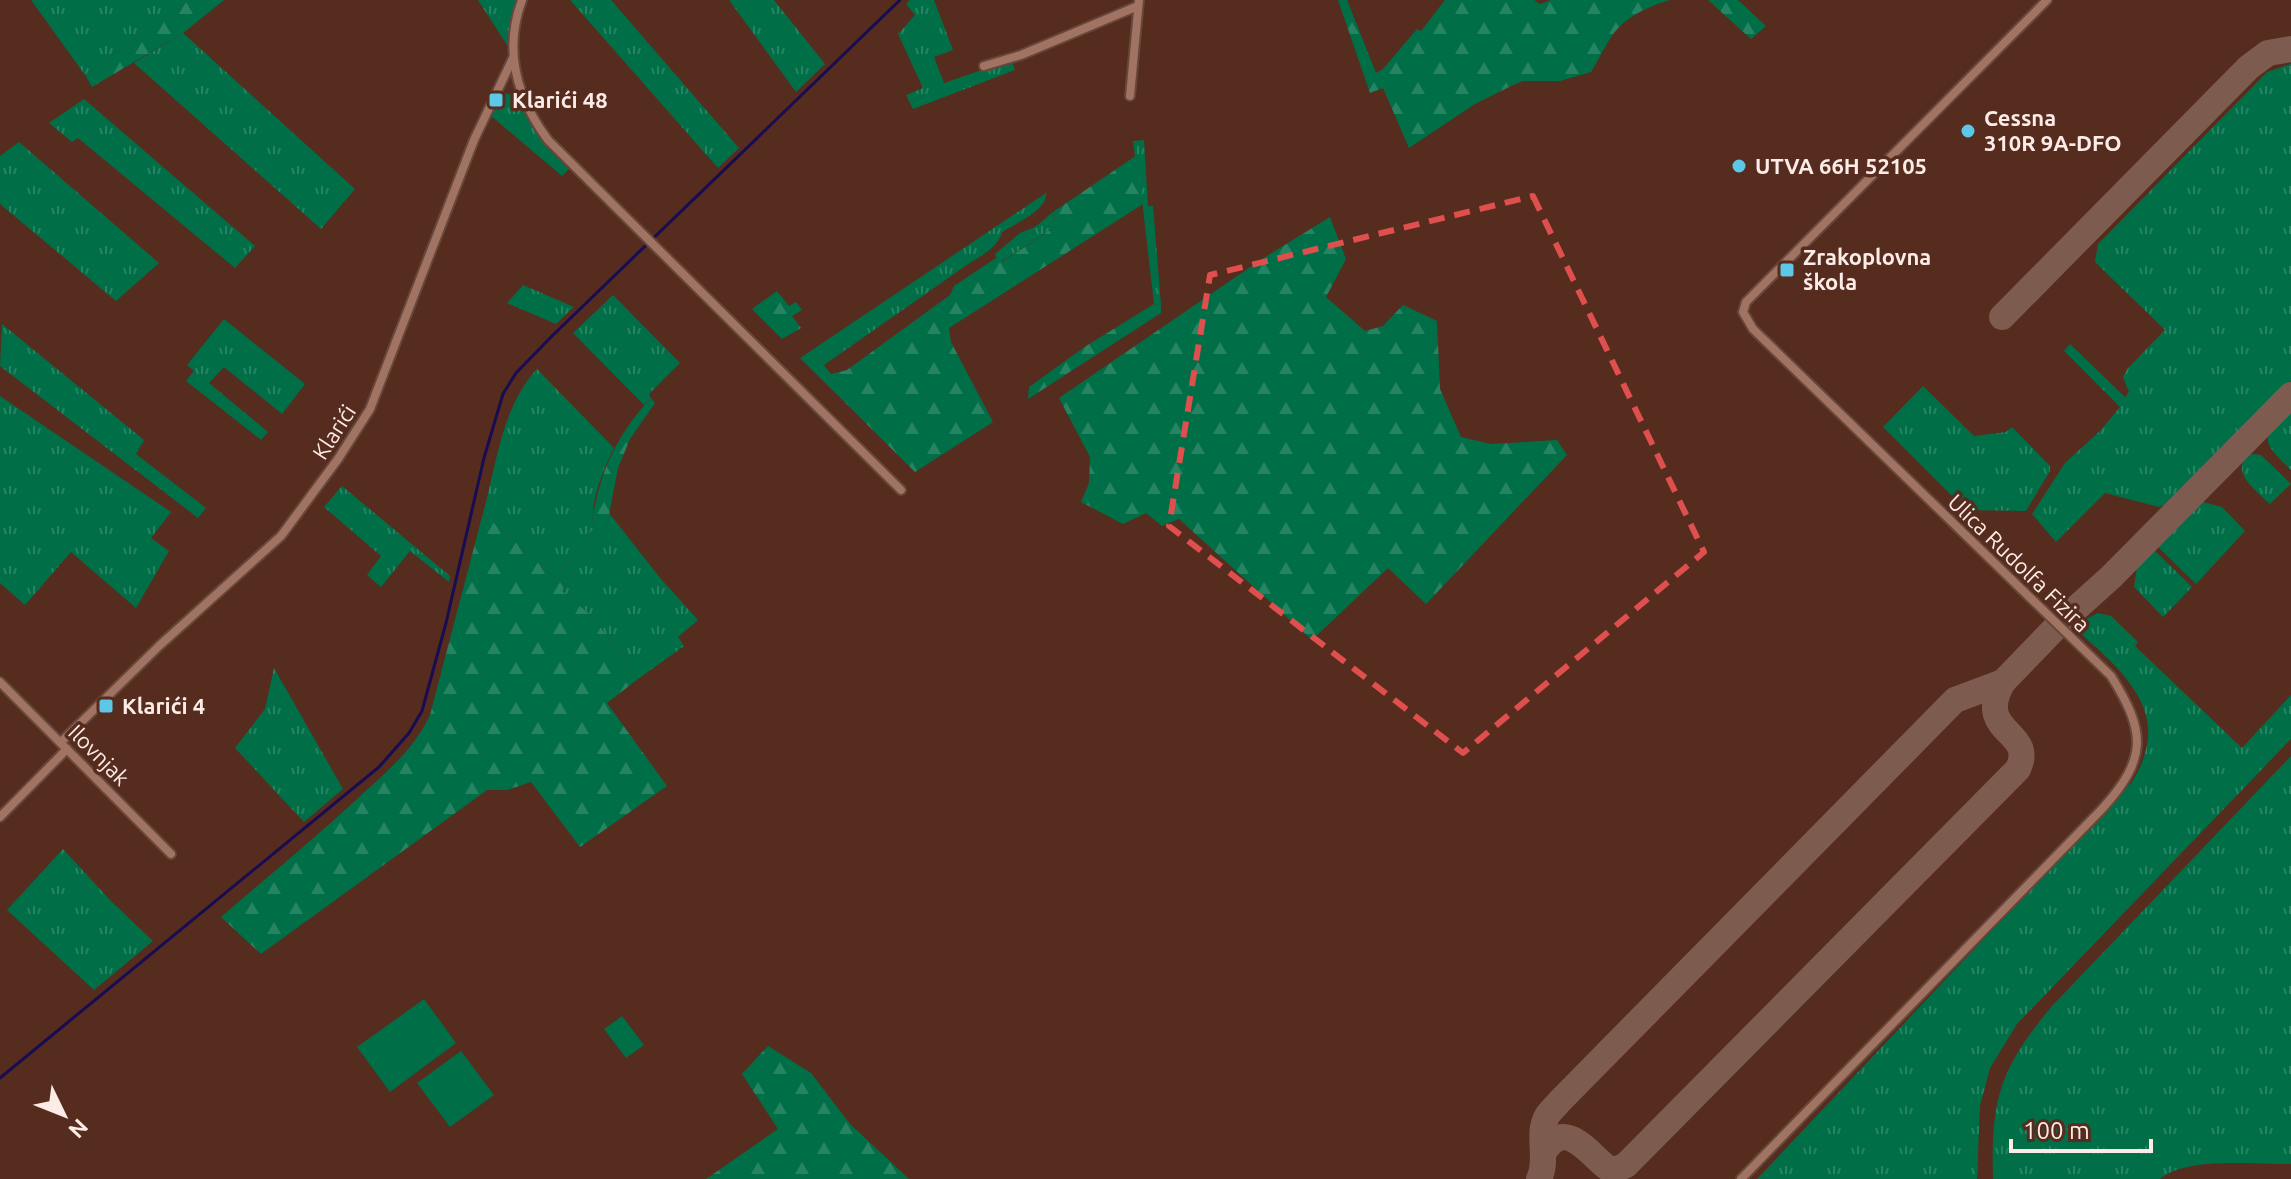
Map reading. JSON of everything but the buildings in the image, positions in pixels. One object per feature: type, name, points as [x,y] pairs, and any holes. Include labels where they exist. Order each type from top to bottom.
[{"type":"street","points":[[522,0],[513,58],[519,87],[540,128],[659,252],[901,490]]},
{"type":"street","name":"Ulica Rudolfa Fizira","points":[[1741,1179],[2102,809],[2124,785],[2133,764],[2137,743],[2135,724],[2111,676],[1764,341],[1747,322],[1743,312],[1746,302],[2047,0]]},
{"type":"street","points":[[984,66],[1021,55],[1139,3],[1130,96]]},
{"type":"street","name":"Klarići","points":[[0,817],[159,646],[281,536],[338,459],[370,409],[474,140],[513,58]]},
{"type":"street","name":"Ilovnjak","points":[[0,682],[171,854]]},
{"type":"highlighted area","points":[[1533,196],[1704,552],[1463,753],[1169,526],[1210,275]]},
{"type":"green space","points":[[31,0],[190,0],[85,75]]},
{"type":"green space","points":[[190,0],[224,0],[183,33],[92,87],[85,75]]},
{"type":"green space","points":[[478,0],[516,0],[509,48]]},
{"type":"green space","points":[[570,0],[611,0],[739,148],[718,168]]},
{"type":"green space","points":[[729,0],[774,0],[825,64],[796,92]]},
{"type":"green space","points":[[910,0],[934,0],[953,50],[934,57],[944,83],[1011,60],[1015,70],[913,109],[906,95],[923,88],[898,34],[915,15],[906,4]]},
{"type":"green space","points":[[1338,0],[1347,0],[1376,73],[1417,29],[1421,31],[1445,0],[1534,0],[1540,4],[1551,0],[1670,0],[1640,12],[1619,27],[1591,72],[1560,81],[1523,81],[1513,85],[1475,104],[1409,148],[1383,88],[1370,93]]},
{"type":"green space","points":[[1708,0],[1738,0],[1766,26],[1751,39]]},
{"type":"green space","points":[[183,33],[355,189],[321,229],[134,63]]},
{"type":"green space","points":[[2291,64],[2291,381],[2170,503],[2159,507],[2105,493],[2056,542],[2032,514],[2065,463],[2101,430],[2120,407],[2064,351],[2070,344],[2125,397],[2129,392],[2123,377],[2128,368],[2165,330],[2095,262],[2098,244],[2267,72]]},
{"type":"green space","points":[[504,93],[516,96],[535,130],[569,169],[562,176],[490,115]]},
{"type":"green space","points":[[84,99],[255,246],[235,268],[78,138],[72,142],[49,123]]},
{"type":"green space","points":[[1144,140],[1148,206],[1153,206],[1161,305],[1154,304],[1133,141]]},
{"type":"green space","points":[[19,142],[159,263],[116,301],[0,204],[0,156]]},
{"type":"green space","points":[[1137,155],[1143,204],[949,328],[951,342],[993,422],[915,472],[800,358],[812,350],[831,374],[847,370],[950,295],[954,286],[996,258],[1002,262],[1056,226],[1053,212]]},
{"type":"green space","points":[[1046,193],[1042,205],[1002,232],[989,251],[824,365],[812,350]]},
{"type":"green space","points":[[1053,212],[1056,226],[1001,262],[996,258],[995,254],[1020,233],[1035,227]]},
{"type":"green space","points":[[1330,217],[1346,259],[1326,297],[1365,331],[1383,326],[1403,305],[1437,321],[1440,389],[1461,437],[1491,444],[1557,440],[1567,455],[1426,604],[1388,568],[1312,640],[1179,519],[1162,526],[1146,513],[1123,524],[1081,502],[1089,483],[1090,457],[1059,398],[1262,259]]},
{"type":"green space","points":[[523,285],[574,307],[556,324],[507,303]]},
{"type":"green space","points":[[777,291],[789,306],[796,302],[802,310],[792,316],[801,328],[782,339],[752,309]]},
{"type":"green space","points":[[613,295],[680,363],[649,394],[651,398],[644,405],[573,333]]},
{"type":"green space","points":[[1154,304],[1161,305],[1161,313],[1028,399],[1029,387],[1086,346]]},
{"type":"green space","points":[[224,319],[305,384],[282,414],[224,367],[209,383],[268,432],[261,440],[186,381],[194,371],[187,365]]},
{"type":"green space","points":[[2,324],[144,440],[136,454],[206,508],[198,518],[0,366]]},
{"type":"green space","points":[[537,369],[614,448],[595,498],[594,528],[555,578],[483,513],[508,419],[515,401]]},
{"type":"green space","points":[[1923,386],[1974,436],[2006,432],[2012,427],[2050,466],[2026,511],[1966,510],[1883,427]]},
{"type":"green space","points":[[0,396],[171,512],[151,538],[169,551],[136,608],[71,552],[25,605],[0,583]]},
{"type":"green space","points":[[651,398],[655,403],[630,439],[618,468],[607,525],[562,591],[593,617],[638,679],[607,703],[667,786],[580,847],[531,782],[507,790],[487,790],[261,954],[221,917],[378,780],[423,728],[430,715],[483,513],[555,578],[594,528],[594,509],[611,456],[632,420]]},
{"type":"green space","points":[[2291,408],[2291,470],[2274,452],[2268,439],[2274,426]]},
{"type":"green space","points":[[2247,455],[2261,455],[2291,484],[2270,504],[2244,475],[2243,462]]},
{"type":"green space","points":[[342,486],[450,576],[449,582],[410,551],[381,587],[367,575],[381,556],[324,507]]},
{"type":"green space","points":[[2203,502],[2222,507],[2245,531],[2196,584],[2156,545]]},
{"type":"green space","points":[[609,513],[698,620],[678,637],[684,646],[638,679],[593,617],[562,591],[607,525]]},
{"type":"green space","points":[[2153,549],[2192,587],[2163,617],[2134,587],[2137,566]]},
{"type":"green space","points":[[2098,613],[2111,616],[2138,642],[2135,646],[2242,748],[2291,695],[2291,739],[2017,1024],[1990,1068],[1980,1106],[1977,1179],[1757,1179],[2132,782],[2145,753],[2148,734],[2146,716],[2130,683],[2076,629]]},
{"type":"green space","points":[[274,668],[343,789],[304,822],[235,748],[265,709]]},
{"type":"green space","points":[[2291,756],[2291,1164],[2204,1164],[2172,1172],[2160,1179],[1993,1179],[1994,1126],[2002,1085],[2034,1028]]},
{"type":"green space","points":[[63,849],[153,941],[94,990],[7,910]]},
{"type":"green space","points":[[424,999],[456,1043],[390,1092],[357,1047]]},
{"type":"green space","points":[[622,1016],[644,1045],[626,1058],[604,1029]]},
{"type":"green space","points":[[768,1046],[811,1073],[850,1124],[909,1179],[706,1179],[778,1129],[742,1074]]},
{"type":"green space","points":[[461,1051],[494,1095],[450,1127],[417,1083]]},
{"type":"waterway","points":[[0,1078],[379,767],[409,733],[422,711],[484,458],[503,394],[516,373],[900,0]]},
{"type":"taxiway","points":[[2002,317],[2249,67],[2268,53],[2291,49]]},
{"type":"taxiway","points":[[1539,1179],[1543,1163],[1544,1123],[1560,1101],[1955,700],[2003,682],[2291,395]]},
{"type":"taxiway","points":[[1544,1152],[1552,1142],[1569,1138],[1609,1169],[1626,1165],[2018,769],[2022,756],[2019,746],[1995,712],[2003,682]]},
{"type":"place","name":"Klarići 48","points":[[496,100]]},
{"type":"place","name":"Cessna 310R 9A-DFO","points":[[1968,131]]},
{"type":"place","name":"UTVA 66H 52105","points":[[1739,166]]},
{"type":"place","name":"Zrakoplovna škola","points":[[1787,270]]},
{"type":"place","name":"Klarići 4","points":[[106,706]]}]
